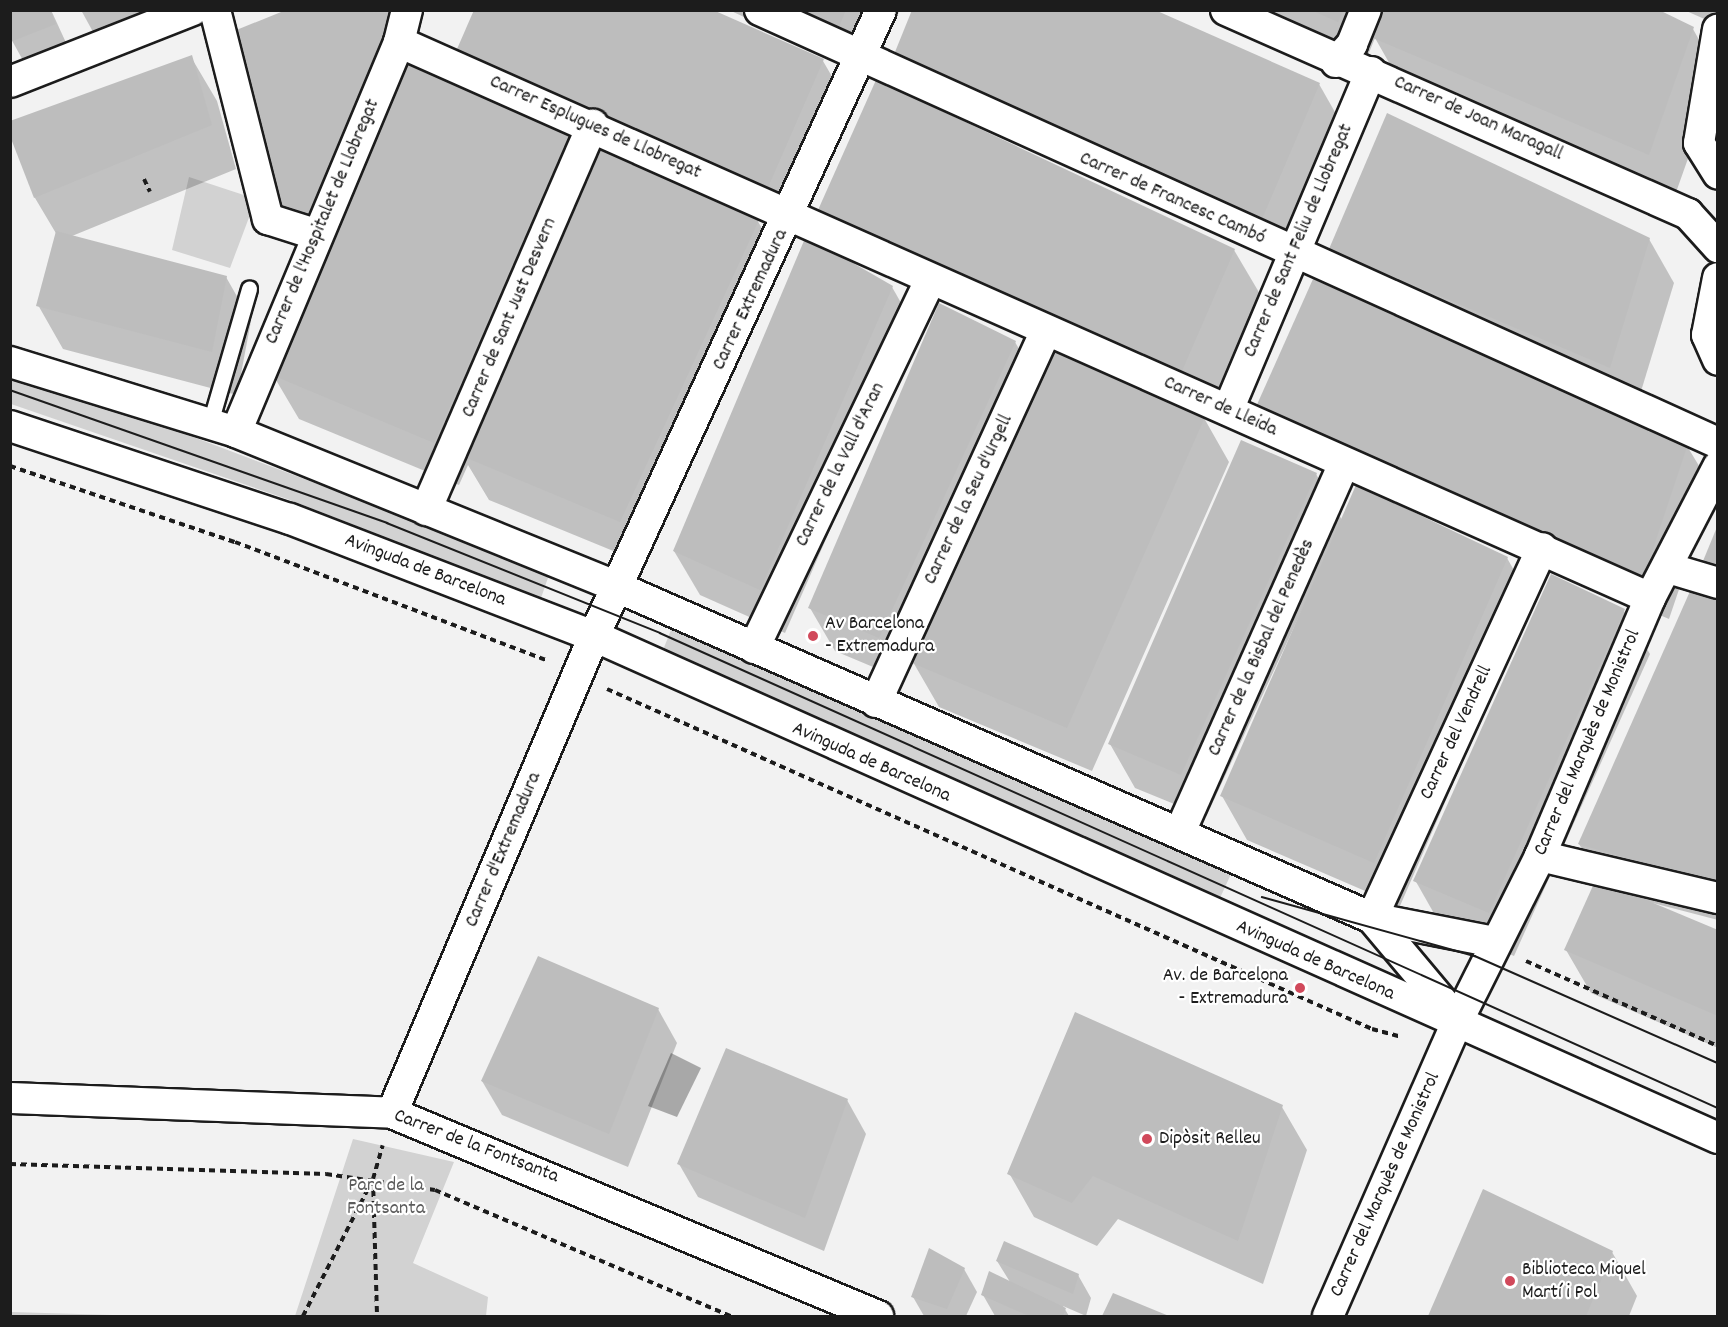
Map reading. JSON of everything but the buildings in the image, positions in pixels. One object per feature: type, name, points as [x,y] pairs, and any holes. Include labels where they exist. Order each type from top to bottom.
[{"type":"street","points":[[10,82],[193,10]]},
{"type":"street","points":[[214,10],[268,219],[318,235]]},
{"type":"street","name":"Carrer de l'Hospitalet de Llobregat","points":[[223,428],[318,235],[399,42],[407,10]]},
{"type":"street","name":"Carrer de Francesc Cambó","points":[[760,10],[861,58],[1718,443]]},
{"type":"street","name":"Carrer Extremadura","points":[[617,587],[790,217],[881,10]]},
{"type":"street","name":"Carrer de Joan Maragall","points":[[1226,10],[1336,62],[1371,72],[1688,214],[1718,247]]},
{"type":"street","points":[[1336,62],[1352,44],[1366,10]]},
{"type":"street","points":[[1709,10],[1718,15]]},
{"type":"street","points":[[1718,30],[1708,145],[1718,174]]},
{"type":"street","name":"Carrer Esplugues de Llobregat","points":[[399,42],[593,125],[790,217]]},
{"type":"street","name":"Carrer de Sant Feliu de Llobregat","points":[[1228,410],[1371,72]]},
{"type":"street","name":"Carrer de Sant Just Desvern","points":[[426,510],[593,125]]},
{"type":"street","name":"Carrer de Lleida","points":[[790,217],[928,282],[1228,410],[1344,464],[1542,548],[1650,598]]},
{"type":"street","points":[[1715,359],[1707,335],[1718,278]]},
{"type":"street","name":"Carrer de la Vall d'Aran","points":[[754,648],[928,282]]},
{"type":"street","name":"Carrer de la Seu d'Urgell","points":[[876,702],[1046,331]]},
{"type":"street","points":[[10,362],[223,428],[617,587],[1372,918],[1494,942]]},
{"type":"street","name":"Avinguda de Barcelona","points":[[10,426],[290,519],[594,636],[1304,956],[1458,1020],[1718,1138]]},
{"type":"street","name":"Carrer de la Bisbal del Penedès","points":[[1180,832],[1344,464]]},
{"type":"street","name":"Carrer del Marquès de Monistrol","points":[[1328,1317],[1458,1020],[1494,942],[1540,856],[1650,598],[1668,568],[1718,467]]},
{"type":"street","name":"Carrer del Vendrell","points":[[1372,918],[1542,548]]},
{"type":"street","points":[[1668,568],[1718,583]]},
{"type":"street","name":"Carrer d'Extremadura","points":[[392,1113],[594,636],[617,587]]},
{"type":"street","points":[[1540,856],[1718,898]]},
{"type":"street","points":[[1372,918],[1458,1020]]},
{"type":"street","name":"Carrer de la Fontsanta","points":[[10,1098],[392,1113],[878,1317]]},
{"type":"lane","points":[[223,428],[249,289]]},
{"type":"path","points":[[144,178],[150,192]]},
{"type":"path","points":[[10,466],[235,542],[517,646],[1372,1029],[1445,1050]]},
{"type":"path","points":[[10,1164],[373,1179],[435,1190],[732,1317]]},
{"type":"path","points":[[303,1317],[373,1179]]},
{"type":"path","points":[[373,1179],[376,1317]]},
{"type":"green space","points":[[189,177],[256,199],[230,268],[172,250]]},
{"type":"green space","points":[[10,377],[188,435],[550,572],[541,598],[287,499],[11,404]]},
{"type":"green space","points":[[673,625],[1231,874],[1220,898],[663,650]]},
{"type":"green space","name":"Parc de la Fontsanta","points":[[353,1139],[454,1162],[413,1263],[488,1297],[486,1316],[295,1316]]},
{"type":"green space","points":[[11,1312],[146,1316],[11,1316]]},
{"type":"shaded area","points":[[671,1053],[701,1068],[677,1117],[648,1106]]},
{"type":"tram line","points":[[10,390],[387,523],[660,633],[1718,1108]]},
{"type":"tram line","points":[[1262,897],[1475,956],[1718,1063]]},
{"type":"place","name":"Av Barcelona - Extremadura","points":[[813,636]]},
{"type":"place","name":"Av. de Barcelona - Extremadura","points":[[1300,988]]},
{"type":"place","name":"Dipòsit Relleu","points":[[1147,1139]]},
{"type":"place","name":"Biblioteca Miquel Martí i Pol","points":[[1510,1281]]}]
